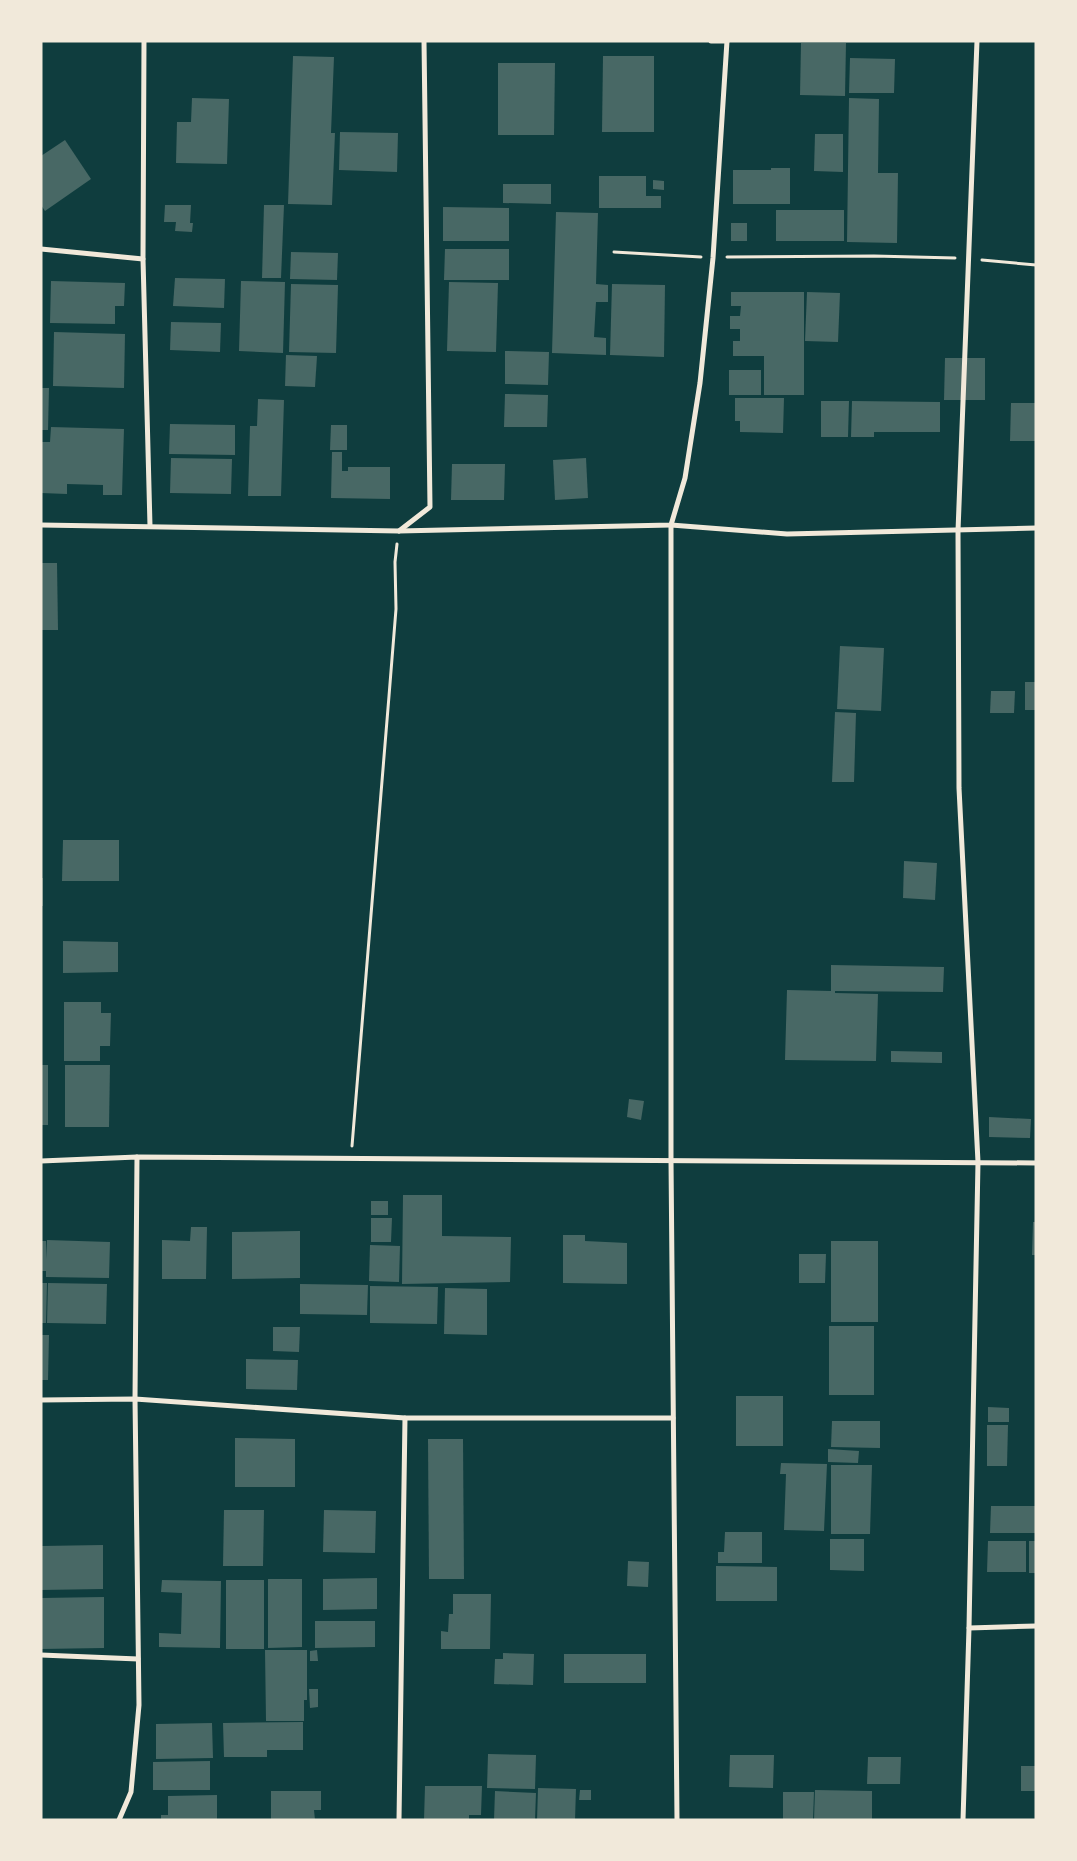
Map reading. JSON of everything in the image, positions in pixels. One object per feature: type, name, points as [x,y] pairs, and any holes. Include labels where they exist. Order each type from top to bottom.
[{"type":"street","points":[[144,41],[143,259],[150,526]]},
{"type":"street","points":[[399,531],[430,507],[424,41]]},
{"type":"street","points":[[677,1820],[671,1160],[671,525],[685,478],[700,383],[713,258],[727,41],[711,41]]},
{"type":"street","points":[[963,1820],[969,1628],[978,1162],[959,788],[958,531],[978,41]]},
{"type":"street","points":[[41,249],[143,259]]},
{"type":"street","points":[[41,525],[399,531],[671,525],[787,534],[1036,528]]},
{"type":"street","points":[[118,1820],[131,1792],[139,1705],[135,1399],[137,1157]]},
{"type":"street","points":[[41,1161],[137,1157],[351,1160],[1036,1163]]},
{"type":"street","points":[[41,1400],[135,1399],[405,1418],[673,1418]]},
{"type":"street","points":[[400,1820],[405,1418]]},
{"type":"street","points":[[969,1628],[1036,1626]]},
{"type":"street","points":[[41,1655],[138,1659]]},
{"type":"path","points":[[614,252],[713,258],[748,255],[969,259],[1036,265]]},
{"type":"path","points":[[351,1160],[396,609],[395,562],[399,531]]},
{"type":"building","points":[[801,43],[846,43],[845,96],[800,95]]},
{"type":"building","points":[[293,56],[334,57],[331,133],[335,133],[332,205],[288,204]]},
{"type":"building","points":[[603,56],[654,56],[654,132],[602,132]]},
{"type":"building","points":[[850,58],[895,59],[894,93],[849,93]]},
{"type":"building","points":[[498,63],[555,63],[554,135],[498,135]]},
{"type":"building","points":[[192,98],[229,99],[227,164],[176,163],[177,122],[191,122]]},
{"type":"building","points":[[849,98],[879,99],[878,173],[898,173],[897,243],[847,242]]},
{"type":"building","points":[[340,132],[398,133],[397,172],[339,170]]},
{"type":"building","points":[[815,134],[843,134],[843,172],[814,171]]},
{"type":"building","points":[[65,140],[91,179],[45,211],[41,205],[41,156]]},
{"type":"building","points":[[771,168],[790,168],[790,204],[733,204],[733,170],[771,170]]},
{"type":"building","points":[[599,176],[646,176],[646,196],[661,196],[661,208],[599,208]]},
{"type":"building","points":[[653,180],[664,181],[664,190],[653,189]]},
{"type":"building","points":[[503,184],[551,184],[551,204],[503,203]]},
{"type":"building","points":[[165,205],[191,205],[190,223],[193,223],[192,232],[175,231],[176,222],[164,222]]},
{"type":"building","points":[[264,205],[284,205],[281,278],[262,278]]},
{"type":"building","points":[[443,207],[509,208],[509,241],[443,241]]},
{"type":"building","points":[[776,210],[844,210],[844,241],[776,241]]},
{"type":"building","points":[[556,212],[598,213],[596,284],[608,285],[608,302],[596,302],[594,337],[606,338],[606,355],[552,353]]},
{"type":"building","points":[[731,223],[747,223],[747,241],[731,241]]},
{"type":"building","points":[[445,249],[509,249],[509,280],[444,280]]},
{"type":"building","points":[[291,252],[338,253],[337,280],[290,279]]},
{"type":"building","points":[[175,278],[225,279],[224,308],[173,306]]},
{"type":"building","points":[[51,281],[125,283],[124,306],[115,306],[115,324],[50,323]]},
{"type":"building","points":[[241,281],[285,282],[283,353],[239,351]]},
{"type":"building","points":[[449,282],[498,283],[496,352],[447,351]]},
{"type":"building","points":[[291,284],[338,285],[336,353],[289,352]]},
{"type":"building","points":[[612,284],[665,285],[664,357],[610,355]]},
{"type":"building","points":[[731,292],[804,292],[804,395],[764,395],[764,356],[733,356],[733,341],[740,341],[740,329],[730,329],[730,316],[740,316],[741,306],[731,306]]},
{"type":"building","points":[[807,292],[840,293],[838,342],[805,341]]},
{"type":"building","points":[[171,322],[221,323],[220,352],[170,350]]},
{"type":"building","points":[[54,332],[125,334],[124,388],[53,386]]},
{"type":"building","points":[[505,351],[549,352],[548,385],[505,384]]},
{"type":"building","points":[[286,355],[317,356],[315,387],[285,386]]},
{"type":"building","points":[[945,358],[985,358],[985,400],[944,400]]},
{"type":"building","points":[[729,370],[761,370],[761,395],[729,395]]},
{"type":"building","points":[[41,388],[49,388],[48,430],[41,430]]},
{"type":"building","points":[[505,394],[548,395],[547,427],[504,427]]},
{"type":"building","points":[[735,398],[784,398],[783,433],[740,432],[740,421],[735,421]]},
{"type":"building","points":[[258,399],[284,400],[281,496],[248,496],[250,426],[257,426]]},
{"type":"building","points":[[821,401],[849,401],[848,437],[821,437]]},
{"type":"building","points":[[852,401],[940,402],[940,432],[874,432],[874,437],[851,437]]},
{"type":"building","points":[[1011,403],[1036,403],[1036,441],[1010,441]]},
{"type":"building","points":[[170,424],[235,425],[235,455],[169,454]]},
{"type":"building","points":[[331,425],[347,425],[347,450],[330,450]]},
{"type":"building","points":[[51,427],[124,429],[122,495],[103,495],[103,485],[67,484],[67,494],[41,493],[41,442],[50,442]]},
{"type":"building","points":[[332,452],[342,452],[342,471],[348,471],[348,467],[390,467],[390,499],[331,498]]},
{"type":"building","points":[[171,458],[232,459],[231,494],[170,493]]},
{"type":"building","points":[[586,458],[588,498],[555,500],[553,460]]},
{"type":"building","points":[[452,464],[505,464],[504,500],[451,500]]},
{"type":"building","points":[[41,563],[57,563],[58,630],[41,630]]},
{"type":"building","points":[[840,646],[884,648],[881,711],[837,709]]},
{"type":"building","points":[[1025,682],[1036,682],[1036,710],[1025,710]]},
{"type":"building","points":[[991,691],[1015,691],[1014,713],[990,713]]},
{"type":"building","points":[[835,712],[856,713],[854,782],[832,782]]},
{"type":"building","points":[[63,840],[119,840],[119,881],[62,881]]},
{"type":"building","points":[[904,861],[937,863],[935,900],[903,898]]},
{"type":"building","points":[[41,878],[43,878],[43,906],[41,906]]},
{"type":"building","points":[[63,941],[118,942],[118,972],[63,973]]},
{"type":"building","points":[[831,965],[944,967],[943,992],[835,991],[835,993],[878,994],[876,1061],[785,1060],[787,990],[831,991]]},
{"type":"building","points":[[64,1002],[101,1002],[101,1013],[111,1013],[110,1046],[100,1046],[100,1061],[64,1061]]},
{"type":"building","points":[[891,1051],[942,1052],[942,1063],[891,1062]]},
{"type":"building","points":[[41,1065],[48,1065],[48,1125],[41,1125]]},
{"type":"building","points":[[65,1065],[110,1065],[109,1127],[65,1127]]},
{"type":"building","points":[[629,1099],[644,1101],[641,1120],[627,1117]]},
{"type":"building","points":[[989,1117],[1031,1119],[1030,1138],[989,1137]]},
{"type":"building","points":[[403,1195],[442,1195],[442,1236],[511,1237],[510,1282],[402,1284]]},
{"type":"building","points":[[371,1201],[388,1201],[388,1215],[371,1215]]},
{"type":"building","points":[[371,1218],[392,1218],[391,1242],[371,1242]]},
{"type":"building","points":[[1033,1222],[1036,1222],[1036,1255],[1032,1255]]},
{"type":"building","points":[[191,1227],[207,1227],[206,1279],[162,1279],[162,1240],[190,1241]]},
{"type":"building","points":[[300,1231],[300,1278],[232,1279],[232,1232]]},
{"type":"building","points":[[563,1235],[585,1235],[585,1241],[627,1243],[627,1284],[563,1283]]},
{"type":"building","points":[[47,1240],[110,1242],[109,1278],[46,1277],[46,1271],[41,1271],[41,1241],[46,1241],[46,1259]]},
{"type":"building","points":[[831,1241],[878,1241],[878,1322],[831,1322]]},
{"type":"building","points":[[370,1245],[400,1246],[399,1282],[369,1281]]},
{"type":"building","points":[[799,1254],[826,1254],[825,1283],[799,1283]]},
{"type":"building","points":[[41,1283],[47,1283],[46,1323],[41,1323]]},
{"type":"building","points":[[48,1283],[107,1284],[106,1324],[47,1323]]},
{"type":"building","points":[[300,1284],[368,1285],[367,1315],[300,1314]]},
{"type":"building","points":[[370,1286],[438,1287],[437,1324],[370,1323]]},
{"type":"building","points":[[445,1288],[487,1289],[487,1335],[444,1334]]},
{"type":"building","points":[[829,1326],[874,1326],[874,1395],[829,1395]]},
{"type":"building","points":[[273,1327],[300,1327],[299,1352],[273,1351]]},
{"type":"building","points":[[41,1335],[49,1335],[48,1380],[41,1380]]},
{"type":"building","points":[[246,1359],[298,1360],[297,1390],[246,1389]]},
{"type":"building","points":[[736,1396],[783,1396],[783,1446],[736,1446]]},
{"type":"building","points":[[988,1407],[1009,1408],[1009,1422],[988,1422]]},
{"type":"building","points":[[832,1421],[880,1421],[880,1448],[831,1447]]},
{"type":"building","points":[[987,1425],[1008,1425],[1007,1466],[987,1466]]},
{"type":"building","points":[[235,1438],[295,1439],[295,1487],[235,1487]]},
{"type":"building","points":[[428,1439],[463,1439],[464,1579],[429,1579]]},
{"type":"building","points":[[828,1449],[859,1451],[858,1463],[828,1462]]},
{"type":"building","points":[[781,1463],[827,1464],[824,1531],[784,1530],[786,1474],[780,1474]]},
{"type":"building","points":[[831,1465],[872,1465],[870,1534],[831,1534]]},
{"type":"building","points":[[991,1506],[1036,1506],[1036,1533],[990,1533]]},
{"type":"building","points":[[224,1510],[264,1510],[263,1566],[223,1566]]},
{"type":"building","points":[[324,1510],[376,1511],[375,1553],[323,1552]]},
{"type":"building","points":[[725,1532],[762,1532],[762,1563],[718,1563],[718,1552],[724,1552]]},
{"type":"building","points":[[830,1539],[864,1539],[864,1571],[830,1570]]},
{"type":"building","points":[[988,1541],[1026,1541],[1026,1572],[987,1572]]},
{"type":"building","points":[[1029,1541],[1036,1541],[1036,1573],[1029,1573]]},
{"type":"building","points":[[103,1545],[103,1589],[41,1590],[41,1546]]},
{"type":"building","points":[[628,1561],[649,1562],[648,1587],[627,1586]]},
{"type":"building","points":[[716,1566],[777,1567],[777,1601],[716,1601]]},
{"type":"building","points":[[377,1578],[377,1609],[323,1610],[323,1579]]},
{"type":"building","points":[[268,1579],[302,1579],[302,1647],[268,1648]]},
{"type":"building","points":[[162,1580],[221,1581],[220,1648],[159,1647],[159,1633],[181,1634],[182,1593],[161,1592]]},
{"type":"building","points":[[226,1580],[264,1580],[264,1649],[226,1649]]},
{"type":"building","points":[[453,1594],[491,1594],[490,1649],[441,1649],[441,1631],[448,1632],[449,1614],[453,1614]]},
{"type":"building","points":[[104,1597],[104,1648],[41,1649],[41,1598]]},
{"type":"building","points":[[315,1621],[375,1621],[375,1647],[315,1648]]},
{"type":"building","points":[[265,1650],[307,1650],[307,1700],[304,1700],[304,1721],[266,1721]]},
{"type":"building","points":[[317,1650],[318,1661],[310,1661],[310,1651]]},
{"type":"building","points":[[503,1653],[534,1654],[533,1685],[494,1684],[495,1659],[503,1659]]},
{"type":"building","points":[[564,1654],[646,1654],[646,1683],[564,1683]]},
{"type":"building","points":[[309,1689],[318,1689],[318,1707],[310,1708]]},
{"type":"building","points":[[303,1722],[303,1750],[267,1750],[267,1757],[224,1757],[223,1723]]},
{"type":"building","points":[[212,1723],[213,1758],[156,1759],[156,1724]]},
{"type":"building","points":[[488,1754],[536,1755],[535,1789],[487,1788]]},
{"type":"building","points":[[730,1755],[774,1755],[773,1788],[729,1787]]},
{"type":"building","points":[[868,1757],[901,1757],[900,1784],[867,1784]]},
{"type":"building","points":[[210,1761],[210,1790],[153,1790],[153,1762]]},
{"type":"building","points":[[1021,1766],[1036,1766],[1036,1791],[1021,1791]]},
{"type":"building","points":[[425,1786],[482,1786],[481,1815],[469,1815],[469,1820],[424,1820]]},
{"type":"building","points":[[538,1788],[576,1789],[575,1820],[537,1820]]},
{"type":"building","points":[[580,1790],[591,1790],[591,1800],[579,1800]]},
{"type":"building","points":[[815,1790],[872,1791],[872,1820],[814,1820]]},
{"type":"building","points":[[271,1791],[321,1791],[321,1810],[314,1810],[315,1820],[271,1820]]},
{"type":"building","points":[[495,1791],[536,1793],[535,1820],[494,1820]]},
{"type":"building","points":[[783,1792],[814,1792],[813,1820],[783,1820]]},
{"type":"building","points":[[217,1795],[217,1820],[161,1820],[161,1815],[168,1815],[168,1796]]}]
